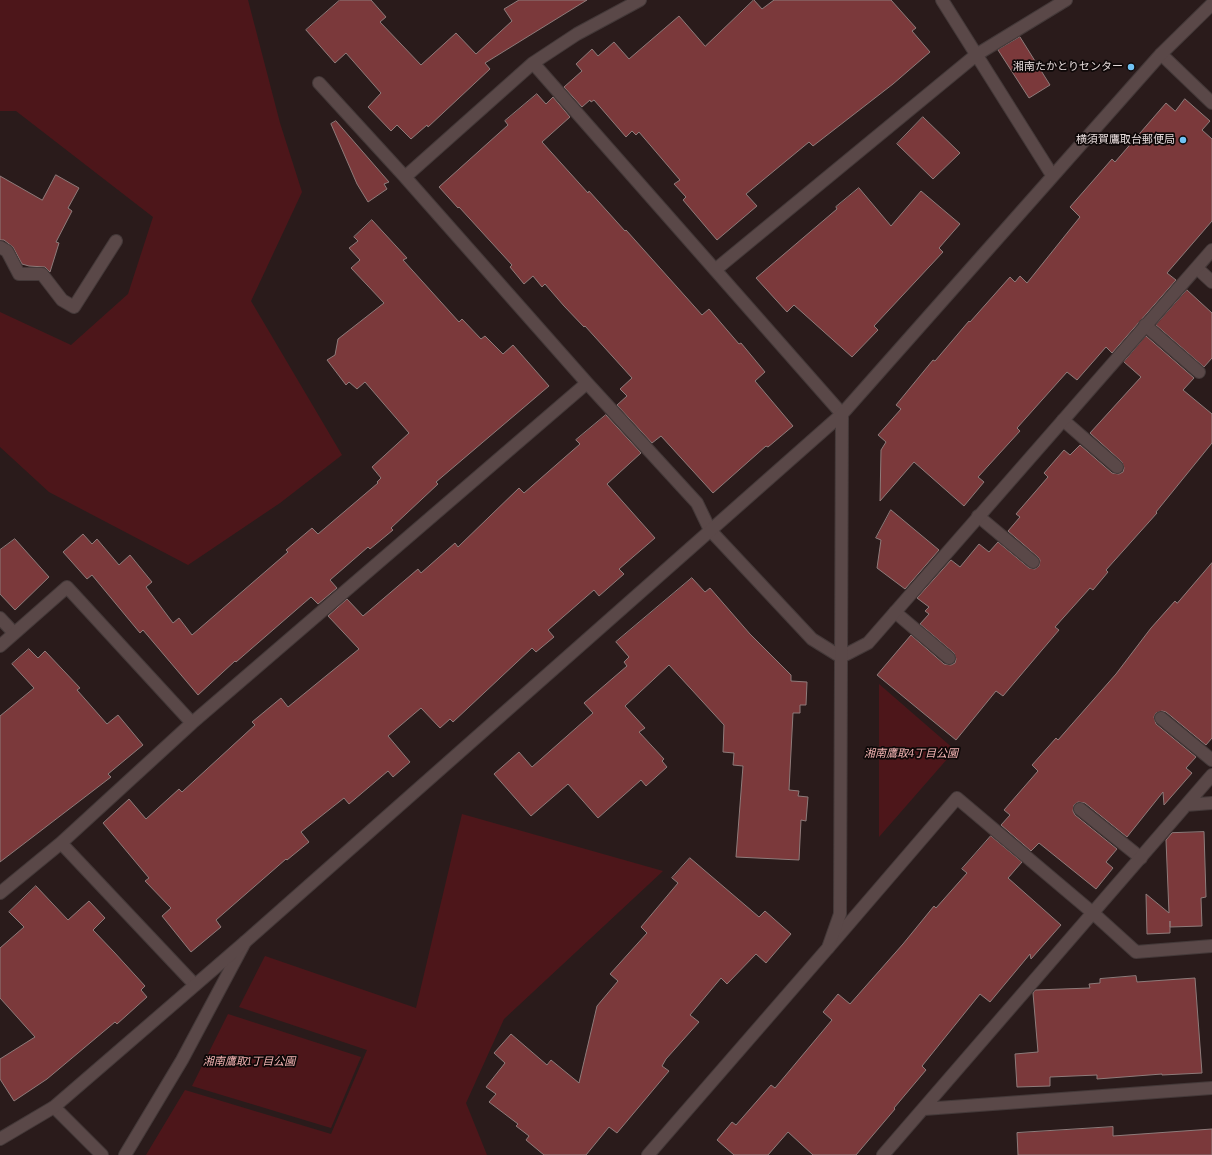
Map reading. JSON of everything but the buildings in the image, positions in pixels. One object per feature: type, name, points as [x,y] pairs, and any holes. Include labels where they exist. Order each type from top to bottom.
[{"type":"street","points":[[405,177],[533,63],[577,34],[640,0]]},
{"type":"street","points":[[942,0],[1052,175]]},
{"type":"street","points":[[715,270],[976,55],[1066,0]]},
{"type":"street","points":[[0,1139],[54,1107],[245,942],[842,414],[1160,54],[1212,4]]},
{"type":"street","points":[[1160,54],[1212,103]]},
{"type":"street","points":[[533,63],[842,414],[840,914],[828,948]]},
{"type":"street","points":[[319,83],[405,177],[587,383],[697,503],[710,530],[812,639],[841,657]]},
{"type":"street","points":[[0,247],[6,251],[19,274],[42,274],[62,300],[74,307],[116,241]]},
{"type":"street","points":[[841,657],[868,643],[1212,250]]},
{"type":"street","points":[[1197,268],[1212,282]]},
{"type":"street","points":[[1145,325],[1199,372]]},
{"type":"street","points":[[0,893],[61,843],[192,723],[587,383]]},
{"type":"street","points":[[1063,420],[1117,467]]},
{"type":"street","points":[[978,516],[1032,562]]},
{"type":"street","points":[[0,646],[67,587],[192,723]]},
{"type":"street","points":[[895,612],[949,658]]},
{"type":"street","points":[[0,618],[14,633]]},
{"type":"street","points":[[1162,718],[1212,760]]},
{"type":"street","points":[[883,1155],[1212,775]]},
{"type":"street","points":[[648,1155],[957,798],[1093,913],[1136,952],[1212,946]]},
{"type":"street","points":[[1186,805],[1212,802]]},
{"type":"street","points":[[1080,809],[1141,858]]},
{"type":"street","points":[[61,843],[195,985]]},
{"type":"street","points":[[125,1155],[182,1060],[245,942]]},
{"type":"street","points":[[924,1109],[1212,1088]]},
{"type":"street","points":[[54,1107],[102,1155]]},
{"type":"green space","points":[[0,0],[248,0],[280,123],[302,192],[251,301],[342,455],[280,503],[188,565],[49,492],[0,447],[0,312],[71,345],[128,294],[153,217],[16,111],[0,111]]},
{"type":"green space","name":"湘南鷹取4丁目公園","points":[[879,684],[955,750],[879,837]]},
{"type":"green space","points":[[462,814],[663,871],[504,1019],[466,1103],[487,1155],[146,1155],[185,1090],[331,1134],[367,1050],[239,1007],[265,956],[416,1008]]},
{"type":"green space","name":"湘南鷹取1丁目公園","points":[[228,1014],[361,1057],[331,1128],[192,1086]]},
{"type":"place","name":"湘南たかとりセンター","points":[[1131,67]]},
{"type":"place","name":"横須賀鷹取台郵便局","points":[[1183,140]]}]
